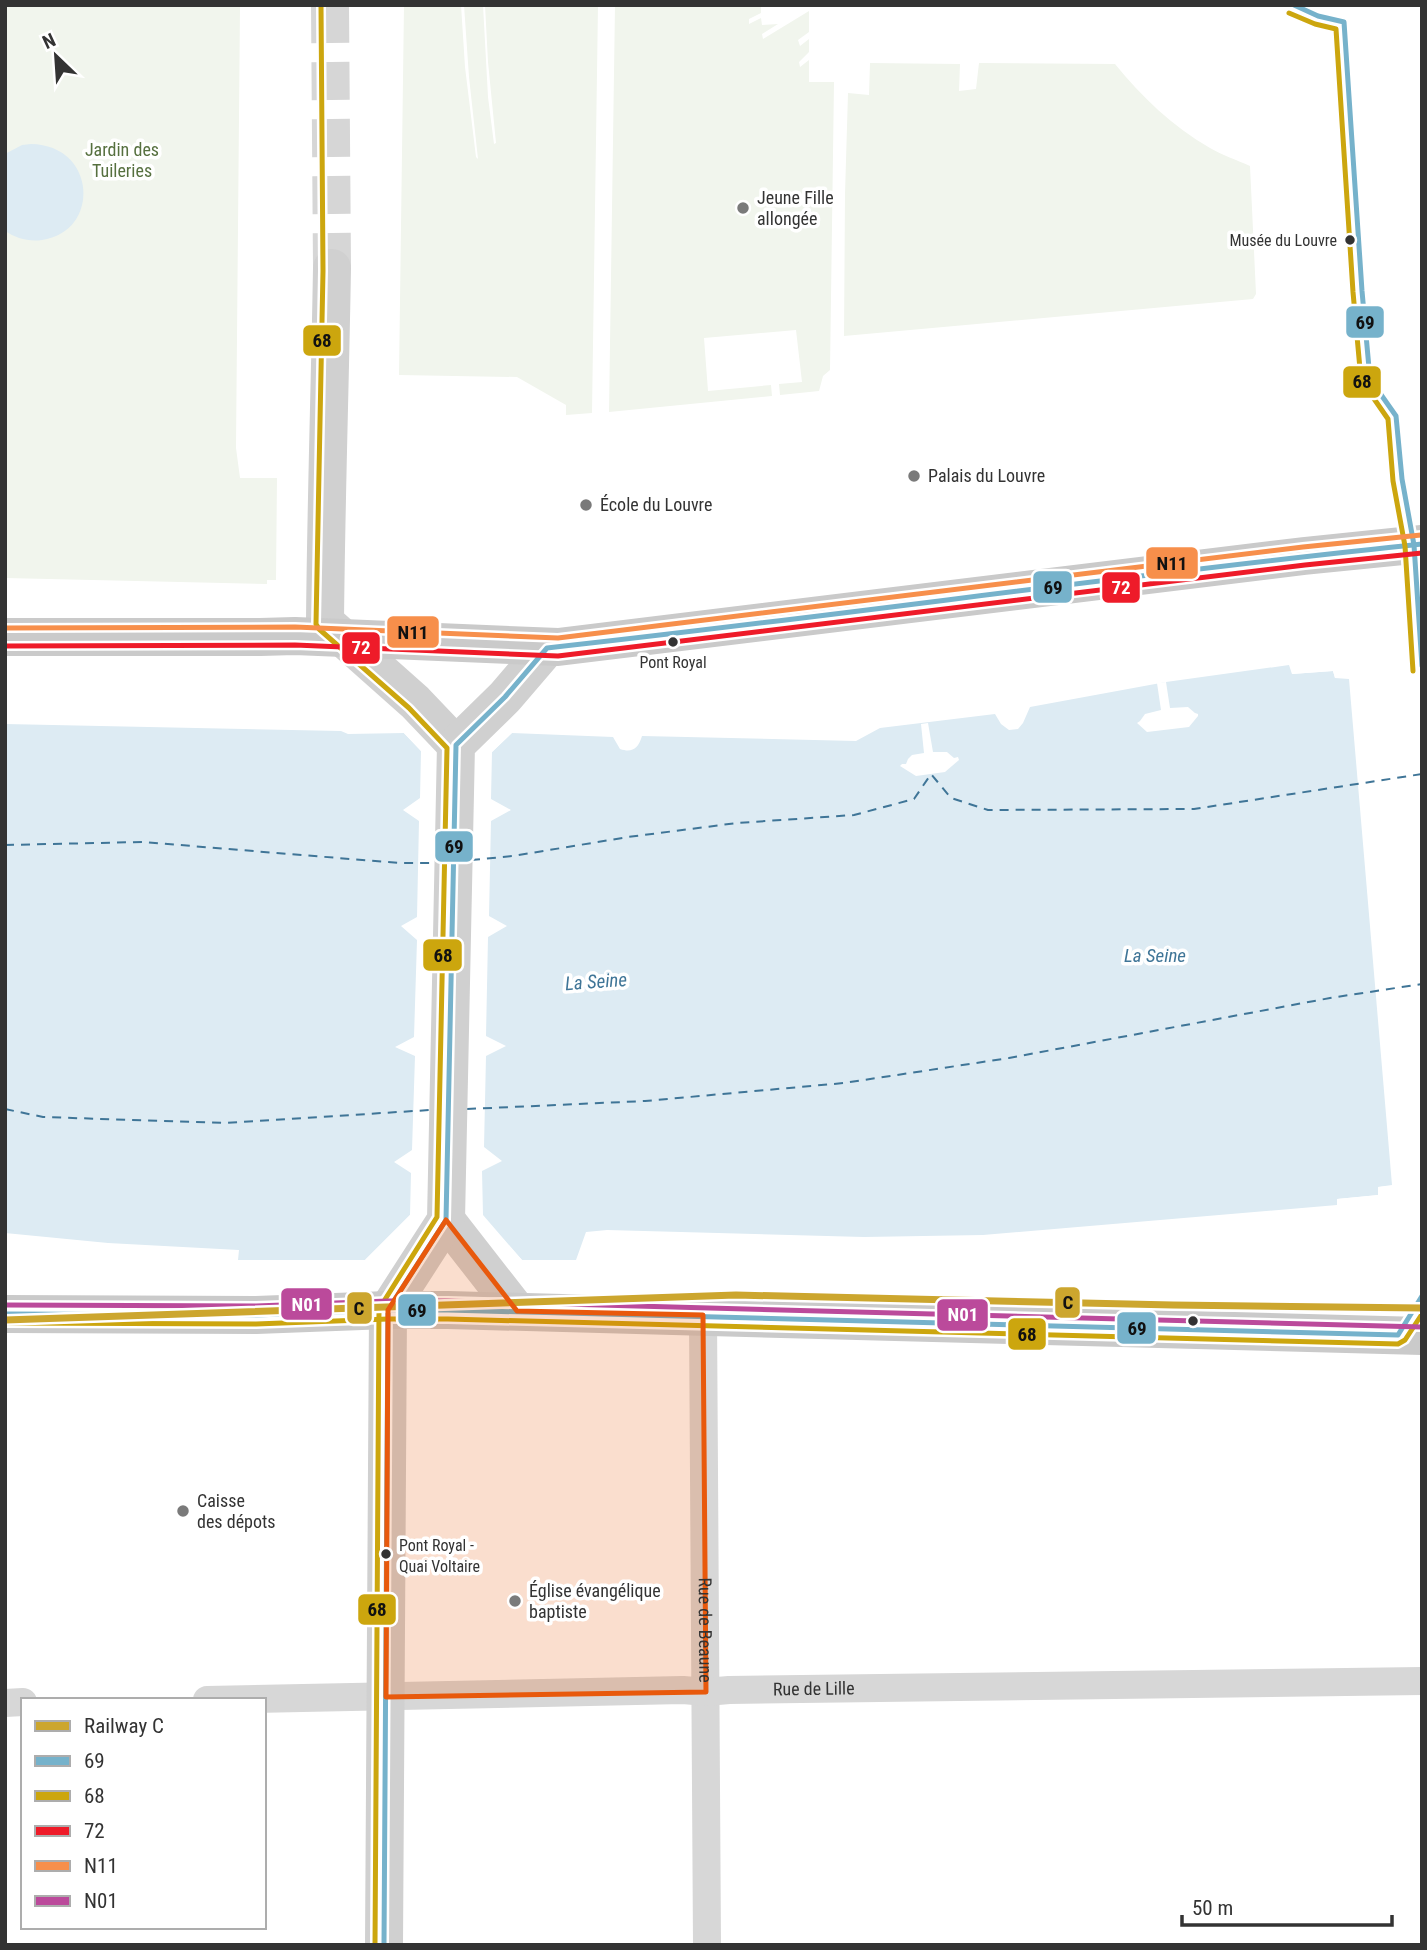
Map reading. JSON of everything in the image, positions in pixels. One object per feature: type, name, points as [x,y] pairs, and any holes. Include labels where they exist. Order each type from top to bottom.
[{"type":"main road","points":[[332,268],[325,622],[419,707],[456,745]]},
{"type":"main road","points":[[5,637],[295,636],[547,648],[1422,544]]},
{"type":"main road","points":[[384,1945],[387,1310],[446,1220],[456,745],[505,697],[547,648]]},
{"type":"main road","points":[[446,1220],[517,1311]]},
{"type":"main road","points":[[5,1314],[256,1315],[387,1310],[517,1311],[1422,1336]]},
{"type":"street","name":"Rue de Beaune","points":[[703,1315],[707,1945]]},
{"type":"street","name":"Rue de Lille","points":[[266,1699],[683,1690],[706,1692],[1422,1681]]},
{"type":"highlighted area","points":[[446,1220],[517,1311],[703,1315],[706,1692],[386,1697],[388,1310]]},
{"type":"green space","name":"Jardin des Tuileries","points":[[5,5],[240,6],[236,448],[240,478],[277,478],[276,580],[267,580],[267,584],[5,578]]},
{"type":"green space","points":[[404,5],[461,5],[465,67],[478,159],[464,5],[483,5],[488,97],[494,144],[485,5],[598,5],[592,413],[566,415],[566,405],[517,377],[399,375]]},
{"type":"green space","points":[[615,5],[761,5],[761,13],[749,19],[749,24],[761,18],[762,25],[778,24],[762,34],[763,39],[809,11],[809,32],[798,40],[800,46],[809,39],[809,52],[799,62],[800,67],[809,60],[809,82],[834,82],[830,370],[823,376],[819,391],[780,395],[779,384],[802,382],[796,330],[704,338],[708,391],[771,385],[772,396],[609,412]]},
{"type":"green space","points":[[870,63],[960,64],[959,91],[976,89],[979,63],[1115,64],[1147,99],[1183,130],[1215,151],[1250,166],[1256,294],[1253,299],[844,336],[848,93],[869,95]]},
{"type":"water","points":[[22,145],[53,148],[69,158],[79,173],[83,189],[82,206],[74,222],[61,234],[42,240],[22,239],[5,231],[5,154]]},
{"type":"water","name":"La Seine","points":[[1289,665],[1292,674],[1333,671],[1335,678],[1422,672],[1422,1183],[1378,1187],[1379,1195],[1337,1199],[1337,1205],[983,1235],[864,1237],[607,1230],[586,1232],[576,1260],[522,1260],[482,1216],[410,1215],[365,1260],[238,1260],[239,1250],[108,1243],[5,1233],[5,724],[341,731],[348,734],[404,733],[421,751],[492,752],[512,733],[613,737],[620,749],[628,750],[639,744],[642,736],[856,741],[880,728],[995,714],[1009,730],[1018,729],[1030,707],[1166,682]]},
{"type":"pier","points":[[1291,662],[1294,670],[1334,667],[1338,674],[1349,675],[1422,669],[1422,1186],[1382,1190],[1380,1198],[1340,1202],[1337,1209],[1337,1199],[1378,1195],[1378,1187],[1392,1185],[1349,679],[1335,678],[1333,671],[1292,674]]},
{"type":"pier","points":[[1166,682],[1170,708],[1188,707],[1198,716],[1189,727],[1147,732],[1137,723],[1145,714],[1161,710],[1157,683]]},
{"type":"pier","points":[[928,723],[933,752],[947,752],[959,760],[945,772],[916,776],[900,766],[906,764],[912,755],[924,753],[921,724]]},
{"type":"pier","points":[[400,729],[406,730],[423,747],[491,748],[509,731],[515,730],[492,752],[491,799],[511,810],[491,821],[489,916],[507,926],[488,937],[486,1036],[506,1046],[486,1056],[484,1147],[502,1161],[482,1171],[483,1215],[522,1260],[517,1260],[481,1219],[412,1219],[371,1259],[365,1260],[410,1215],[411,1173],[394,1162],[412,1150],[415,1056],[395,1047],[414,1037],[417,940],[401,926],[417,917],[419,821],[403,810],[420,798],[421,751]]},
{"type":"ferry route","points":[[471,860],[737,823],[854,815],[914,799],[931,774],[951,798],[988,810],[1194,809],[1422,774]]},
{"type":"ferry route","points":[[5,845],[143,842],[399,863],[434,863]]},
{"type":"ferry route","points":[[467,1109],[645,1101],[844,1083],[1009,1058],[1330,998],[1422,984]]},
{"type":"ferry route","points":[[5,1109],[43,1117],[225,1123],[430,1110]]},
{"type":"tunnel","points":[[330,5],[332,268]]},
{"type":"rail line","name":"C","points":[[5,1320],[736,1295],[1422,1308]]},
{"type":"transit line","name":"68","points":[[321,5],[323,271],[316,624],[409,708],[447,748],[437,1217],[379,1309],[375,1945]]},
{"type":"transit line","name":"69","points":[[1294,5],[1318,16],[1344,22],[1370,379],[1396,416],[1402,479],[1414,545],[1422,666]]},
{"type":"transit line","name":"68","points":[[1289,13],[1336,29],[1361,380],[1388,419],[1393,481],[1405,546],[1413,671]]},
{"type":"transit line","name":"N11","points":[[5,628],[295,627],[558,638],[1421,535]]},
{"type":"transit line","name":"69","points":[[384,1945],[388,1310],[446,1220],[456,745],[505,697],[547,648],[1422,544]]},
{"type":"transit line","name":"72","points":[[5,646],[295,645],[558,656],[1422,553]]},
{"type":"transit line","name":"69","points":[[5,1314],[256,1315],[448,1310],[1398,1335],[1422,1296]]},
{"type":"transit line","name":"N01","points":[[5,1305],[256,1306],[448,1301],[1422,1327]]},
{"type":"transit line","name":"68","points":[[5,1323],[256,1324],[448,1319],[1398,1344],[1405,1340],[1422,1314]]},
{"type":"place","name":"Jeune Fille allongée","points":[[743,208]]},
{"type":"place","name":"Musée du Louvre","points":[[1350,240]]},
{"type":"place","name":"Palais du Louvre","points":[[914,476]]},
{"type":"place","name":"École du Louvre","points":[[586,505]]},
{"type":"place","name":"Pont Royal","points":[[673,642]]},
{"type":"place","name":"Caisse des dépots","points":[[183,1511]]},
{"type":"place","name":"Pont Royal - Quai Voltaire","points":[[386,1554]]},
{"type":"place","name":"Église évangélique baptiste","points":[[515,1601]]}]
